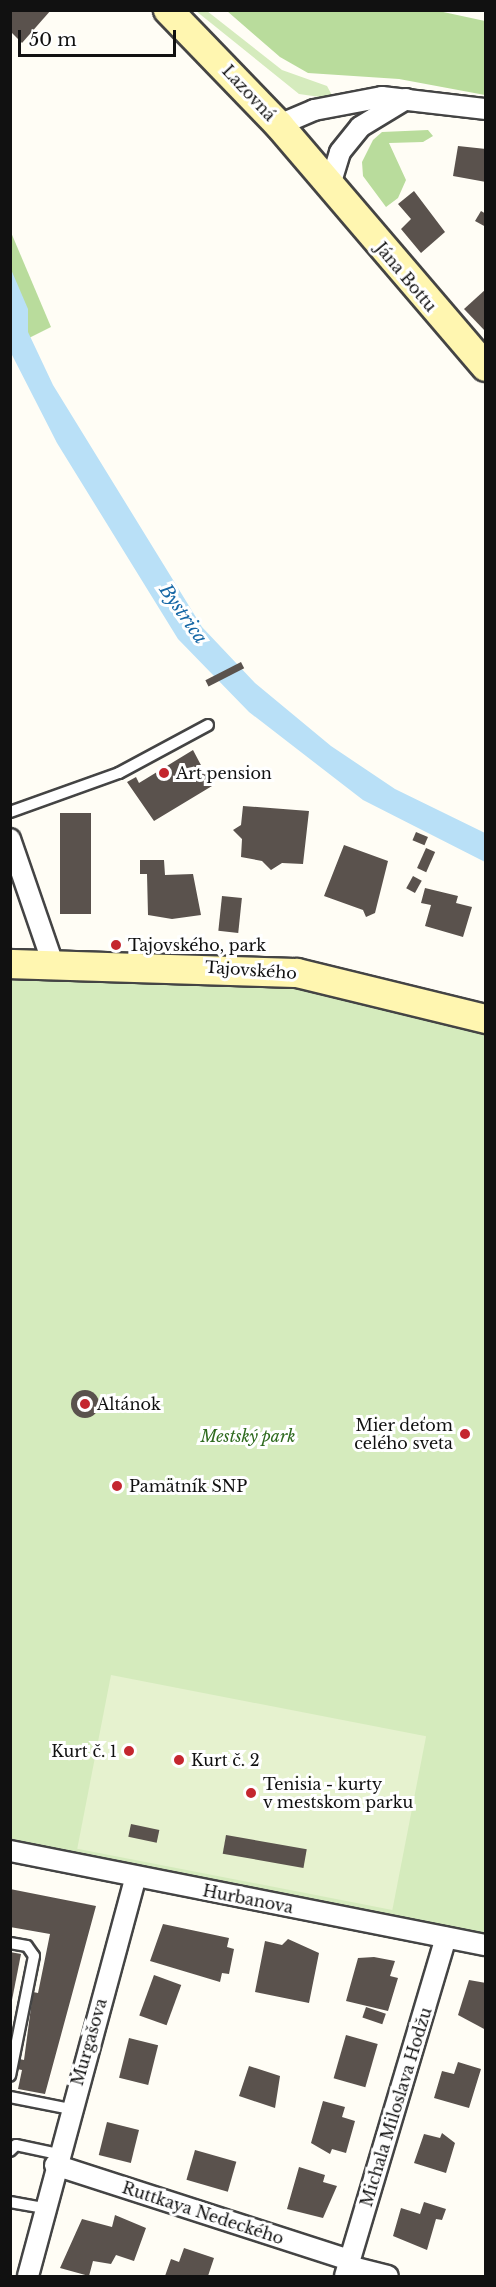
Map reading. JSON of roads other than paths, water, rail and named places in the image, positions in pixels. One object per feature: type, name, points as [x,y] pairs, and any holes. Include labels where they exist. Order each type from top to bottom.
[{"type":"street","name":"Lazovná","points":[[168,10],[279,125],[330,185]]},
{"type":"street","name":"Lazovná","points":[[279,125],[341,104],[409,98],[486,109]]},
{"type":"street","points":[[330,185],[340,152],[360,127],[409,98]]},
{"type":"street","name":"Jána Bottu","points":[[330,185],[408,283],[486,367]]},
{"type":"street","points":[[10,839],[53,964]]},
{"type":"street","name":"Tajovského","points":[[10,964],[297,973],[486,1019]]},
{"type":"street","name":"Hurbanova","points":[[10,1851],[486,1945]]},
{"type":"street","name":"Murgašova","points":[[28,2277],[70,2109],[136,1877]]},
{"type":"street","name":"Michala Miloslava Hodžu","points":[[348,2268],[447,1938]]},
{"type":"street","name":"Ruttkaya Nedeckého","points":[[57,2160],[348,2268],[388,2277]]},
{"type":"lane","points":[[10,812],[119,773],[208,725]]},
{"type":"lane","points":[[10,1943],[27,1946],[34,1956],[10,2076]]},
{"type":"lane","points":[[10,2097],[70,2109]]},
{"type":"lane","points":[[10,2151],[16,2145],[57,2160]]},
{"type":"lane","points":[[10,2202],[44,2208]]},
{"type":"water","name":"Bystrica","points":[[10,267],[28,309],[28,332],[53,385],[202,627],[255,683],[331,746],[395,789],[485,833],[485,862],[363,800],[249,712],[178,639],[57,443],[11,353]]},
{"type":"place","name":"Art pension","points":[[164,773]]},
{"type":"place","name":"Tajovského, park","points":[[116,945]]},
{"type":"place","name":"Altánok","points":[[85,1404]]},
{"type":"place","name":"Mier deťom celého sveta","points":[[465,1434]]},
{"type":"place","name":"Pamätník SNP","points":[[117,1486]]},
{"type":"place","name":"Kurt č. 1","points":[[129,1751]]},
{"type":"place","name":"Kurt č. 2","points":[[179,1760]]},
{"type":"place","name":"Tenisia - kurty v mestskom parku","points":[[251,1793]]},
{"type":"park label","name":"Mestský park","points":[[248,1436]]}]
